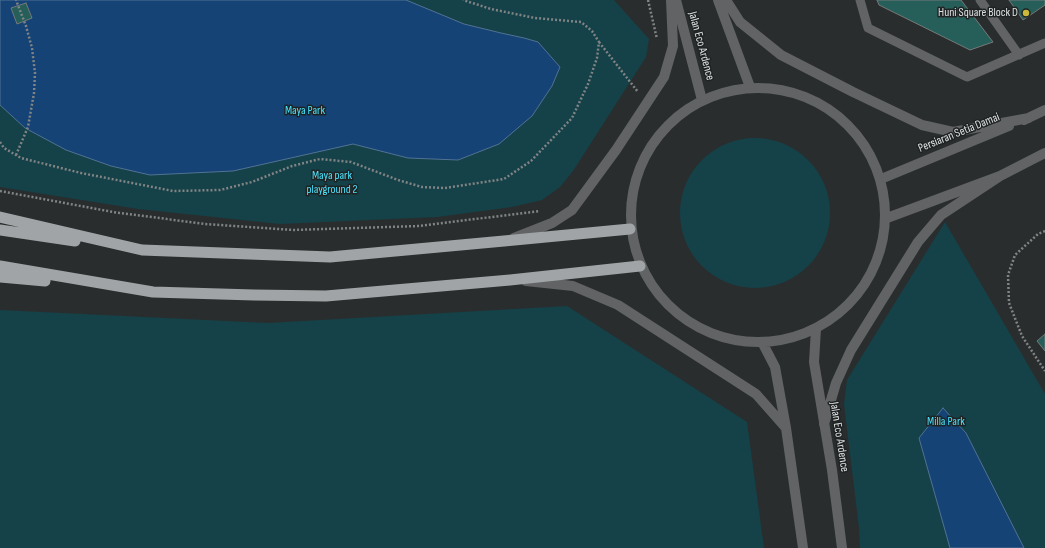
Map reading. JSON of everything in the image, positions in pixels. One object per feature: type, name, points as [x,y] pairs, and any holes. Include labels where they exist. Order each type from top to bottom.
[{"type":"highway","points":[[0,216],[142,250]]},
{"type":"highway","points":[[0,230],[142,250],[330,256],[504,242],[630,229]]},
{"type":"highway","points":[[0,266],[153,292],[326,296],[510,280],[640,266]]},
{"type":"highway","points":[[0,277],[129,288]]},
{"type":"street","points":[[504,242],[552,223],[572,210],[616,150],[664,77],[673,46],[671,0]]},
{"type":"street","name":"Jalan Eco Ardence","points":[[676,0],[702,100]]},
{"type":"street","points":[[718,0],[750,87]]},
{"type":"street","points":[[726,0],[740,22],[781,55],[922,125],[953,132],[1030,118]]},
{"type":"street","points":[[750,87],[793,92],[832,110],[862,140],[881,179],[887,218],[877,263],[853,302],[816,329],[789,339],[762,342],[734,341],[695,326],[662,301],[640,266],[630,229],[632,190],[645,152],[669,122],[702,100],[750,87]]},
{"type":"street","name":"Persiaran Setia Damai","points":[[881,179],[1030,118],[1045,110]]},
{"type":"street","points":[[824,424],[836,384],[851,350],[918,242],[941,215],[1000,176],[1045,153]]},
{"type":"street","points":[[887,218],[1000,176]]},
{"type":"street","points":[[510,280],[573,286],[618,305],[756,394],[786,428]]},
{"type":"street","name":"Jalan Eco Ardence","points":[[816,329],[814,362],[832,470],[842,548]]},
{"type":"street","points":[[762,342],[775,368],[786,428],[803,548]]},
{"type":"lane","points":[[860,0],[868,28],[967,77],[1045,43]]},
{"type":"lane","points":[[980,0],[1019,55]]},
{"type":"path","points":[[16,0],[26,26],[32,48],[35,73],[34,93],[28,127],[16,155]]},
{"type":"path","points":[[463,0],[491,9],[520,15],[581,22],[592,31],[598,42],[611,56],[618,68],[636,90],[648,100]]},
{"type":"path","points":[[648,0],[658,43]]},
{"type":"path","points":[[0,142],[4,148],[21,158],[81,173],[173,191],[220,190],[252,182],[292,166],[320,159],[351,162],[398,180],[422,187],[445,188],[504,179],[531,161],[572,118],[588,84],[597,58],[598,42]]},
{"type":"path","points":[[636,90],[640,85]]},
{"type":"path","points":[[0,191],[113,212],[206,224],[293,230],[419,226],[541,211]]},
{"type":"path","points":[[1045,231],[1038,234],[1015,255],[1008,276],[1009,303],[1022,336],[1045,371]]},
{"type":"green space","name":"Maya Park","points":[[0,0],[614,0],[649,39],[646,57],[573,171],[560,187],[542,200],[512,207],[437,217],[280,224],[138,209],[0,187]]},
{"type":"green space","points":[[762,138],[791,146],[813,165],[822,177],[825,184],[829,198],[829,228],[822,249],[803,271],[791,280],[784,283],[770,287],[748,288],[719,280],[707,271],[692,255],[685,242],[681,228],[680,206],[688,177],[697,165],[713,150],[726,143],[740,139]]},
{"type":"green space","name":"Milla Park","points":[[945,222],[1045,394],[1045,548],[860,548],[859,528],[844,404],[847,380]]},
{"type":"green space","points":[[567,306],[747,422],[764,548],[0,548],[0,310],[268,323]]},
{"type":"water","name":"Maya Park","points":[[0,0],[406,0],[464,24],[538,42],[560,67],[552,86],[532,116],[499,144],[458,160],[408,158],[353,144],[233,171],[150,175],[111,166],[66,150],[25,128],[0,105]]},
{"type":"water","points":[[943,408],[966,433],[1024,548],[950,548],[919,438]]},
{"type":"building","points":[[877,0],[961,0],[993,42],[970,50],[879,5]]},
{"type":"building","name":"Huni Square Block D","points":[[1009,0],[1045,0],[1045,5],[1023,20]]},
{"type":"building","points":[[26,3],[32,18],[17,24],[11,8]]},
{"type":"building","points":[[1045,334],[1045,351],[1037,341]]},
{"type":"place","name":"Huni Square Block D","points":[[1026,13]]},
{"type":"park label","name":"Maya park playground 2","points":[[332,183]]}]
